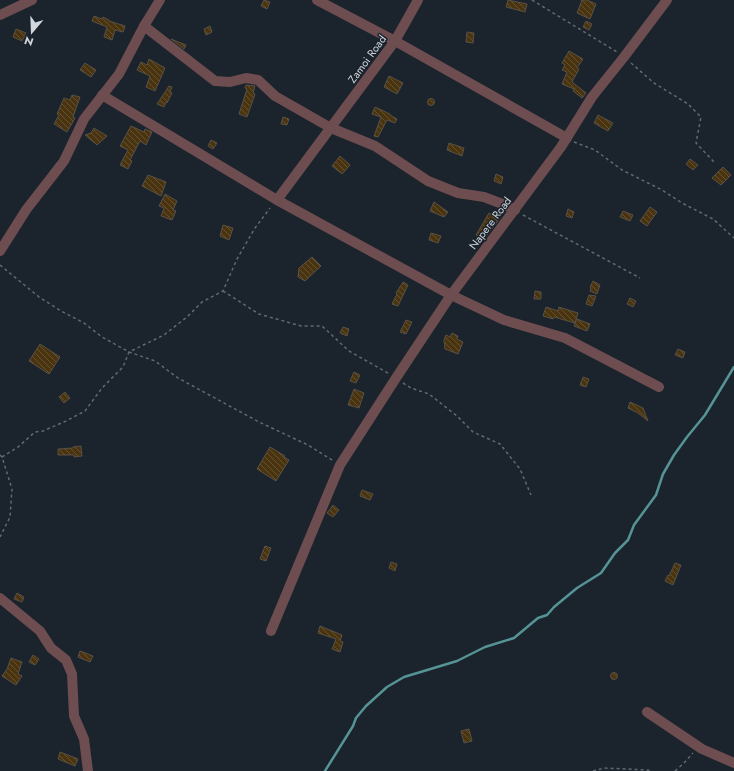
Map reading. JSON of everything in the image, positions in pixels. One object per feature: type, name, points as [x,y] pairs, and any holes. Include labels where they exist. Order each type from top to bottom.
[{"type":"street","points":[[0,15],[32,0]]},
{"type":"street","points":[[0,251],[26,210],[64,161],[84,119],[119,74],[144,26],[160,0]]},
{"type":"street","points":[[316,0],[395,41],[567,138]]},
{"type":"street","name":"Zamoi Road","points":[[276,200],[395,41],[418,0]]},
{"type":"street","name":"Napere Road","points":[[271,631],[340,465],[451,295],[567,138],[592,96],[624,57],[667,0]]},
{"type":"street","points":[[144,26],[215,81],[230,82],[246,78],[258,80],[275,96],[331,128],[375,146],[428,181],[458,193],[484,197],[514,210]]},
{"type":"street","points":[[102,95],[276,200],[451,295],[504,320],[565,338],[659,387]]},
{"type":"street","points":[[0,598],[40,631],[51,648],[66,660],[72,674],[74,716],[84,739],[88,771]]},
{"type":"street","points":[[647,712],[698,747],[734,763]]},
{"type":"path","points":[[532,0],[624,57],[654,83],[688,104],[701,117],[696,143],[715,163]]},
{"type":"path","points":[[567,138],[580,146],[595,150],[622,170],[662,190],[682,204],[713,219],[734,238]]},
{"type":"path","points":[[2,457],[18,447],[35,432],[43,431],[85,411],[102,388],[123,367],[128,352],[164,335],[187,317],[202,302],[223,291],[237,259],[255,228],[276,200]]},
{"type":"path","points":[[514,210],[640,278]]},
{"type":"path","points":[[0,265],[39,297],[84,323],[102,337],[128,352],[155,361],[178,378],[259,422],[308,445],[340,465]]},
{"type":"path","points":[[0,454],[12,489],[10,517],[0,537]]},
{"type":"path","points":[[675,771],[698,747]]},
{"type":"path","points":[[593,771],[604,768],[651,771]]},
{"type":"building","points":[[264,0],[270,2],[267,9],[261,6]]},
{"type":"building","points":[[508,0],[527,4],[525,12],[506,7]]},
{"type":"building","points":[[582,0],[587,0],[596,4],[590,19],[577,13]]},
{"type":"building","points":[[94,16],[102,19],[103,17],[109,21],[125,26],[123,32],[115,30],[112,40],[104,37],[107,27],[92,21]]},
{"type":"building","points":[[586,21],[592,24],[589,30],[583,27]]},
{"type":"building","points":[[210,26],[212,32],[206,35],[204,29]]},
{"type":"building","points":[[16,29],[26,33],[22,41],[13,37]]},
{"type":"building","points":[[467,32],[474,33],[473,43],[466,42]]},
{"type":"building","points":[[171,39],[186,45],[184,49]]},
{"type":"building","points":[[569,51],[583,59],[577,68],[579,69],[572,82],[586,93],[582,98],[573,91],[574,89],[562,84],[567,72],[562,70],[565,65],[562,63]]},
{"type":"building","points":[[149,59],[165,68],[155,91],[146,87],[150,76],[137,70],[141,62],[147,65]]},
{"type":"building","points":[[85,63],[96,70],[91,77],[80,70]]},
{"type":"building","points":[[389,76],[403,83],[397,94],[384,87]]},
{"type":"building","points":[[246,85],[255,86],[253,93],[255,94],[247,117],[239,114],[247,89],[245,88]]},
{"type":"building","points":[[169,86],[172,87],[170,92],[172,93],[167,103],[166,102],[164,107],[157,104]]},
{"type":"building","points":[[72,95],[80,97],[73,117],[75,118],[67,132],[54,124],[59,115],[57,114],[64,98],[70,100]]},
{"type":"building","points":[[431,98],[434,99],[434,105],[431,106],[428,105],[427,102],[428,99]]},
{"type":"building","points":[[375,107],[397,119],[395,123],[387,120],[378,137],[374,136],[381,117],[372,114]]},
{"type":"building","points":[[598,115],[613,123],[608,131],[594,123]]},
{"type":"building","points":[[283,117],[289,119],[287,125],[281,124]]},
{"type":"building","points":[[131,126],[144,132],[145,129],[152,132],[146,145],[140,141],[130,160],[132,161],[128,169],[120,165],[128,150],[120,146]]},
{"type":"building","points":[[94,128],[107,136],[97,145],[85,135],[91,133]]},
{"type":"building","points":[[211,140],[217,143],[213,149],[208,146]]},
{"type":"building","points":[[449,143],[464,148],[462,156],[447,150]]},
{"type":"building","points":[[340,156],[350,165],[342,174],[332,166]]},
{"type":"building","points":[[690,159],[698,165],[693,170],[686,164]]},
{"type":"building","points":[[723,167],[731,175],[721,185],[712,178]]},
{"type":"building","points":[[496,174],[503,177],[501,184],[494,181]]},
{"type":"building","points":[[148,175],[166,182],[161,196],[142,186]]},
{"type":"building","points":[[165,194],[177,201],[173,210],[176,211],[172,220],[161,216],[164,208],[159,206]]},
{"type":"building","points":[[434,202],[448,212],[444,217],[430,211]]},
{"type":"building","points":[[650,207],[657,212],[647,226],[640,221]]},
{"type":"building","points":[[568,209],[574,212],[572,218],[566,216]]},
{"type":"building","points":[[623,211],[633,215],[630,221],[620,217]]},
{"type":"building","points":[[489,213],[500,218],[484,239],[476,235]]},
{"type":"building","points":[[223,225],[233,228],[229,240],[220,236]]},
{"type":"building","points":[[431,233],[441,236],[438,243],[429,240]]},
{"type":"building","points":[[312,257],[321,266],[305,281],[298,277],[299,268]]},
{"type":"building","points":[[593,281],[600,285],[597,294],[590,291]]},
{"type":"building","points":[[403,282],[408,285],[398,306],[392,304],[397,294],[396,293]]},
{"type":"building","points":[[535,291],[541,292],[541,299],[534,299]]},
{"type":"building","points":[[589,295],[596,296],[592,306],[586,304]]},
{"type":"building","points":[[630,298],[636,301],[633,307],[627,304]]},
{"type":"building","points":[[546,307],[558,311],[559,307],[578,313],[575,323],[554,317],[553,319],[543,316]]},
{"type":"building","points":[[577,319],[590,324],[587,331],[574,326]]},
{"type":"building","points":[[406,320],[412,322],[406,334],[400,332]]},
{"type":"building","points":[[343,327],[349,329],[347,336],[340,333]]},
{"type":"building","points":[[452,333],[458,336],[457,339],[463,342],[458,354],[445,349],[444,340],[446,335],[450,337]]},
{"type":"building","points":[[40,344],[60,357],[49,374],[29,361]]},
{"type":"building","points":[[678,349],[685,352],[683,358],[675,355]]},
{"type":"building","points":[[354,372],[360,375],[356,383],[350,381]]},
{"type":"building","points":[[583,377],[589,379],[586,387],[580,385]]},
{"type":"building","points":[[354,389],[364,393],[359,408],[348,405]]},
{"type":"building","points":[[65,392],[70,398],[64,403],[59,397]]},
{"type":"building","points":[[630,402],[643,408],[648,421],[638,413],[628,408]]},
{"type":"building","points":[[81,446],[82,456],[74,457],[74,455],[58,455],[58,449]]},
{"type":"building","points":[[270,447],[289,460],[276,481],[257,469]]},
{"type":"building","points":[[362,490],[373,494],[370,500],[360,496]]},
{"type":"building","points":[[333,505],[339,510],[333,517],[327,513]]},
{"type":"building","points":[[265,546],[271,548],[266,561],[260,559]]},
{"type":"building","points":[[391,562],[397,564],[395,571],[389,568]]},
{"type":"building","points":[[675,563],[681,565],[673,585],[665,581]]},
{"type":"building","points":[[17,593],[24,597],[22,602],[14,599]]},
{"type":"building","points":[[320,626],[342,635],[340,641],[343,642],[340,652],[332,649],[336,639],[318,633]]},
{"type":"building","points":[[80,651],[93,656],[90,662],[78,657]]},
{"type":"building","points":[[33,655],[39,659],[35,665],[29,662]]},
{"type":"building","points":[[11,658],[22,662],[18,674],[22,676],[16,685],[2,676],[7,669]]},
{"type":"building","points":[[614,673],[617,676],[614,679],[611,676]]},
{"type":"building","points":[[469,729],[472,741],[464,743],[461,731]]},
{"type":"building","points":[[60,752],[78,759],[75,766],[58,759]]},
{"type":"waterway","points":[[325,771],[353,726],[356,718],[366,706],[387,687],[404,677],[457,661],[485,647],[514,638],[538,618],[547,615],[554,607],[577,588],[601,573],[615,553],[628,540],[634,525],[656,495],[663,474],[674,455],[705,415],[734,367]]}]
